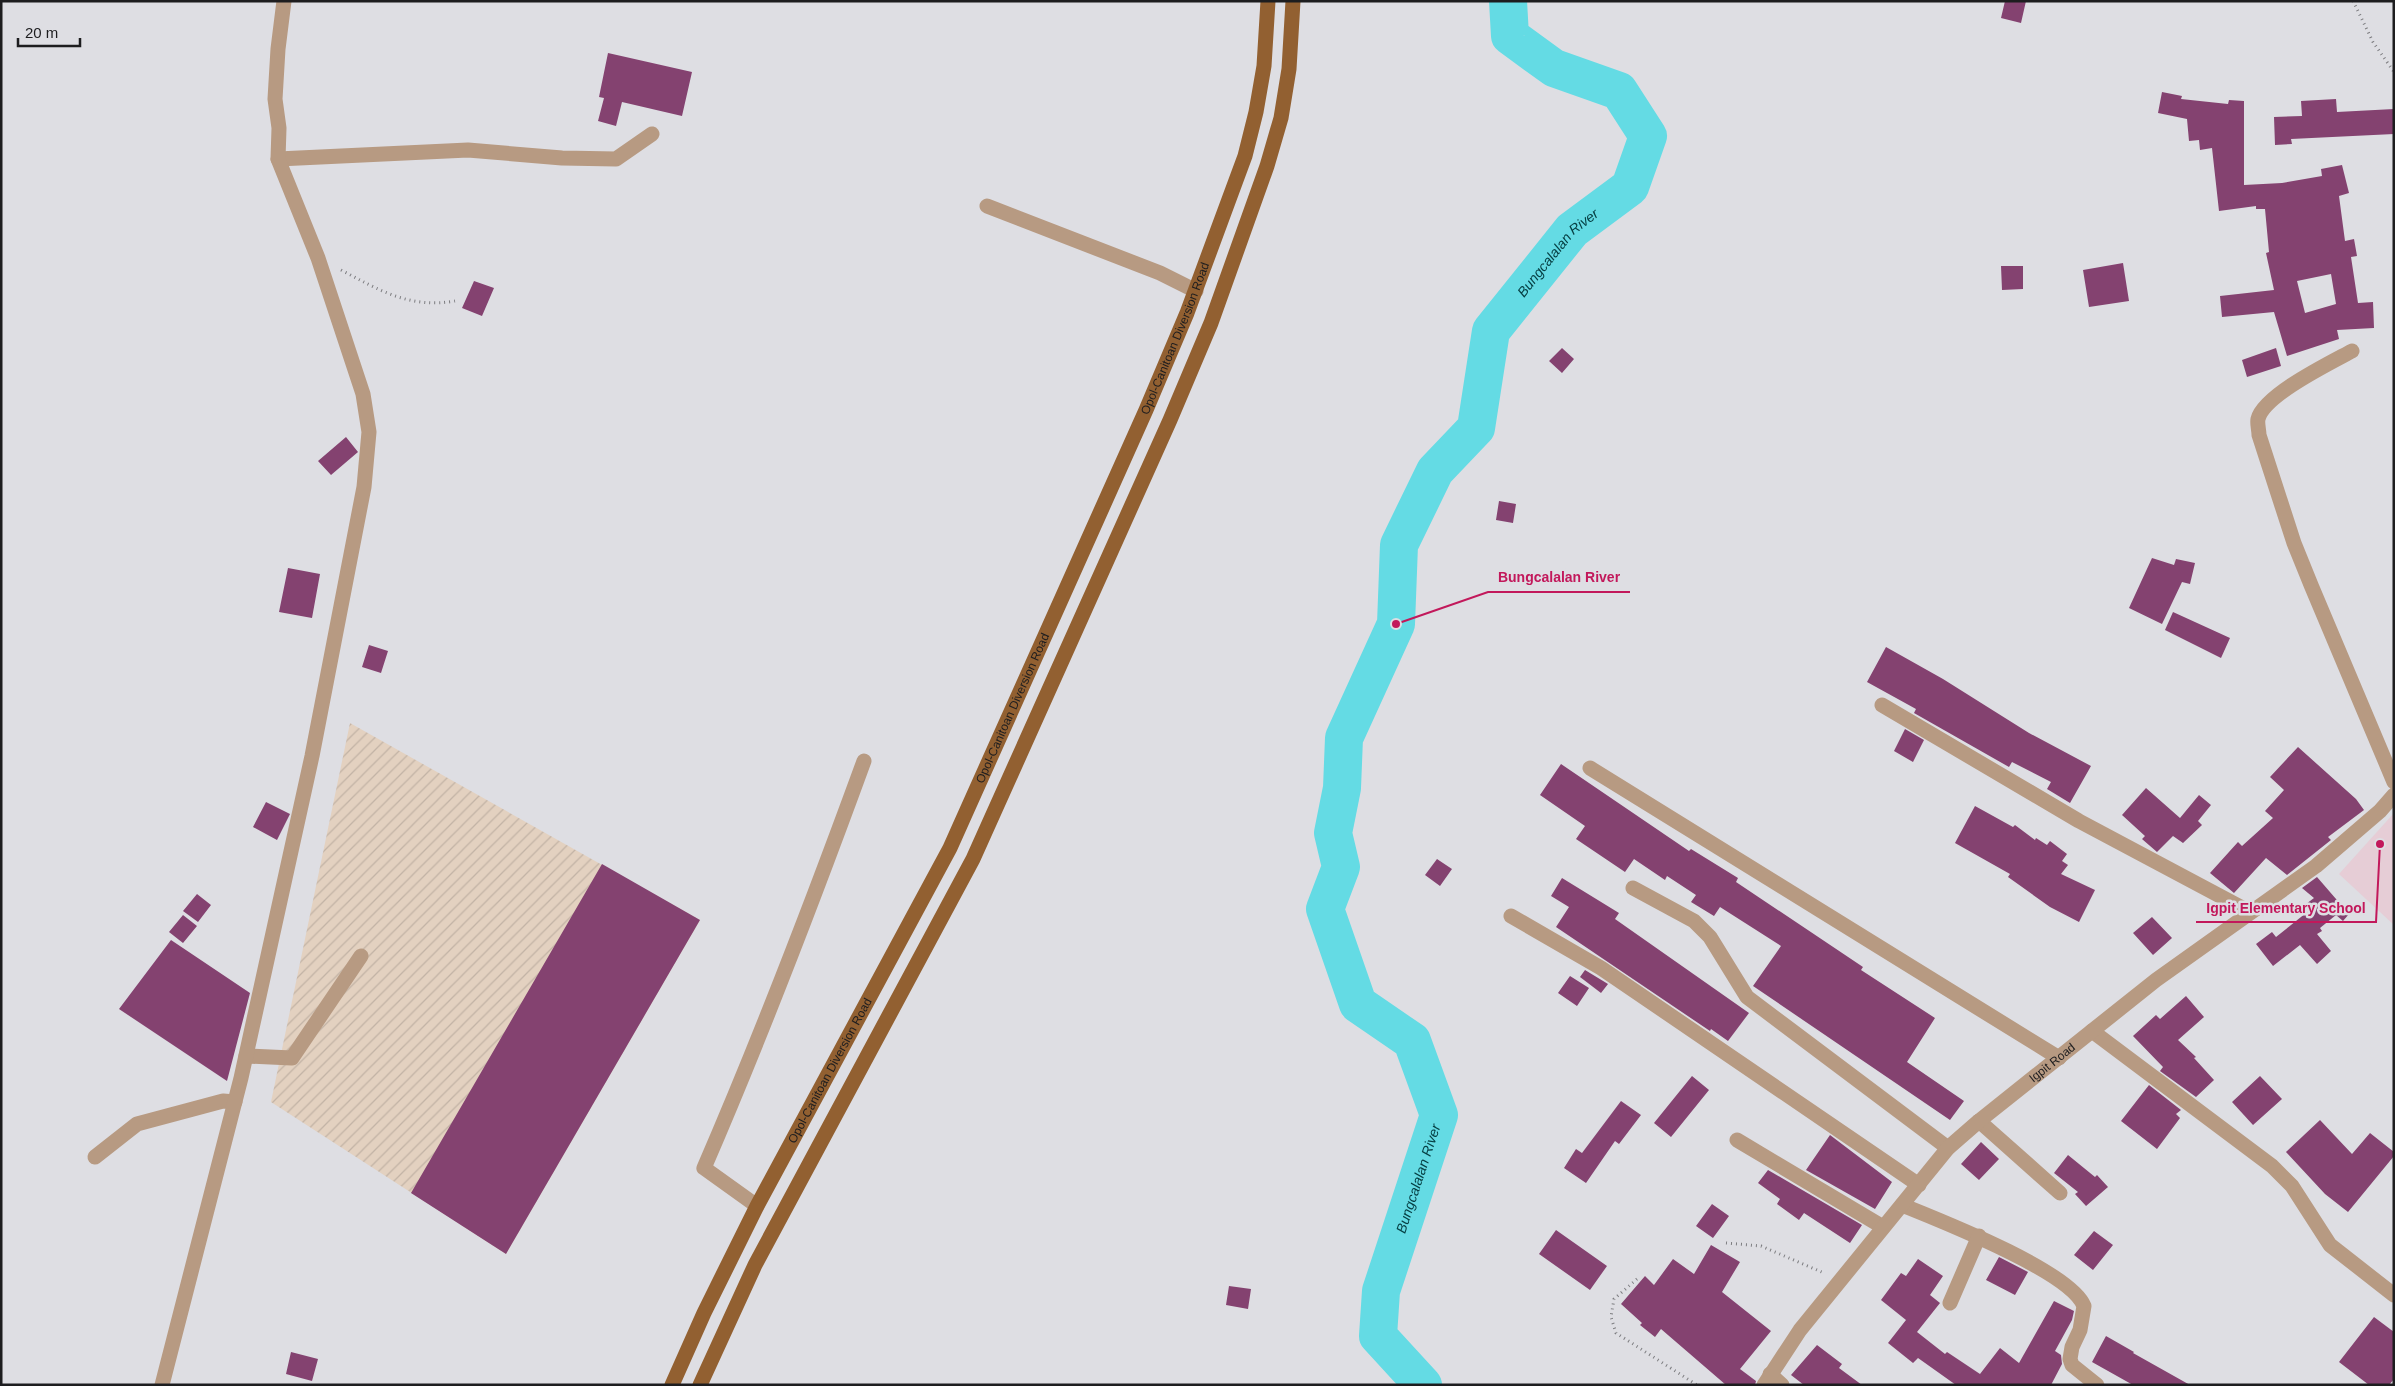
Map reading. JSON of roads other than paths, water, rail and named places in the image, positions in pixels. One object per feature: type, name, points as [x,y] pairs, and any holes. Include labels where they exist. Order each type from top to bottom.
[{"type":"main road","name":"Opol-Canitoan Diversion Road","points":[[672,1385],[704,1313],[757,1206],[950,848],[1146,410],[1196,291],[1245,156],[1254,121],[1264,66],[1268,1]]},
{"type":"main road","name":"Opol-Canitoan Diversion Road","points":[[700,1385],[759,1257],[973,859],[1170,420],[1210,323],[1267,166],[1281,118],[1290,69],[1294,1]]},
{"type":"street","points":[[162,1385],[246,1056],[312,756],[364,487],[369,432],[363,394],[318,258],[278,159],[279,128],[275,98],[278,49],[284,1]]},
{"type":"street","points":[[278,159],[468,150],[562,158],[616,159],[652,134]]},
{"type":"street","points":[[988,206],[1160,273],[1196,291]]},
{"type":"street","points":[[2352,351],[2290,386],[2267,405],[2258,419],[2259,435],[2311,585],[2336,640],[2394,782]]},
{"type":"street","points":[[1882,704],[2079,821],[2250,912]]},
{"type":"street","points":[[757,1206],[704,1168],[768,1014],[864,761]]},
{"type":"street","points":[[1590,768],[2059,1058]]},
{"type":"street","name":"Igpit Road","points":[[1767,1380],[1800,1330],[1948,1148],[1979,1121],[2156,980],[2316,866],[2380,811],[2394,795]]},
{"type":"street","points":[[1633,888],[1694,921],[1710,937],[1747,997],[1948,1148]]},
{"type":"street","points":[[1511,916],[1601,968],[1919,1185]]},
{"type":"street","points":[[246,1056],[292,1058],[361,956]]},
{"type":"street","points":[[2092,1031],[2272,1166],[2292,1186],[2330,1245],[2394,1295]]},
{"type":"street","points":[[94,1156],[137,1124],[223,1101],[235,1102]]},
{"type":"street","points":[[1979,1121],[2060,1193]]},
{"type":"street","points":[[1738,1140],[1883,1228]]},
{"type":"street","points":[[1902,1205],[1979,1236],[2071,1288],[2081,1299],[2083,1315],[2070,1359],[2072,1364],[2097,1385]]},
{"type":"street","points":[[1950,1304],[1979,1236]]},
{"type":"street","points":[[1767,1380],[1782,1385]]},
{"type":"waterway","name":"Bungcalalan River","points":[[1423,1385],[1378,1336],[1381,1291],[1439,1115],[1412,1041],[1358,1004],[1325,909],[1341,867],[1333,833],[1342,788],[1344,738],[1396,624],[1399,545],[1435,471],[1476,428],[1491,331],[1572,230],[1630,187],[1648,136],[1619,91],[1554,68],[1510,36],[1508,1]]},
{"type":"place","name":"Bungcalalan River","points":[[1396,624]]},
{"type":"place","name":"Igpit Elementary School","points":[[2380,844]]}]
